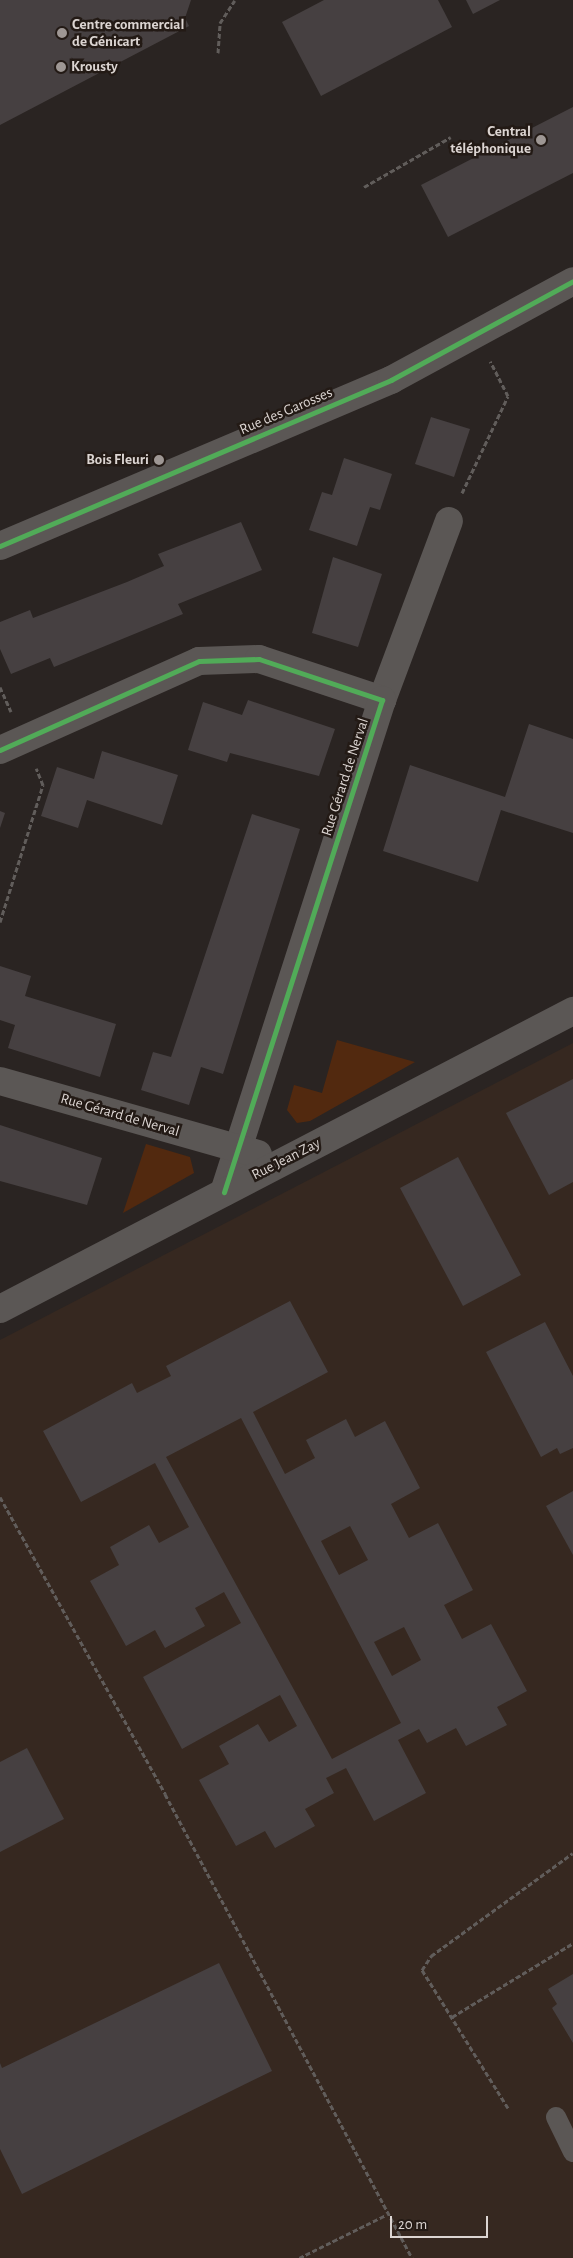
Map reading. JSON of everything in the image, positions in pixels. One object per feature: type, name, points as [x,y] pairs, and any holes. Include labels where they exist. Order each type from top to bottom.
[{"type":"street","name":"Rue des Garosses","points":[[0,546],[391,380],[573,281]]},
{"type":"street","name":"Rue Gérard de Nerval","points":[[224,1192],[240,1150],[382,700],[449,521]]},
{"type":"street","points":[[11,745],[200,661],[259,660],[382,700]]},
{"type":"street","name":"Rue Jean Zay","points":[[0,1309],[573,1011]]},
{"type":"street","name":"Rue Gérard de Nerval","points":[[0,1081],[240,1150],[287,1159]]},
{"type":"lane","points":[[556,2117],[573,2152]]},
{"type":"path","points":[[218,53],[220,23],[236,0]]},
{"type":"path","points":[[364,187],[451,137]]},
{"type":"path","points":[[449,521],[508,396],[476,333]]},
{"type":"path","points":[[0,687],[11,745],[43,785],[0,922]]},
{"type":"path","points":[[0,1497],[165,1794],[386,2215],[412,2258]]},
{"type":"path","points":[[508,2108],[422,1970],[431,1956],[573,1853]]},
{"type":"path","points":[[452,2017],[573,1943]]},
{"type":"path","points":[[299,2258],[386,2215]]},
{"type":"shaded area","points":[[337,1040],[415,1062],[310,1121],[297,1123],[287,1110],[294,1085],[322,1093]]},
{"type":"shaded area","points":[[573,1043],[573,2258],[0,2258],[0,1340]]},
{"type":"shaded area","points":[[146,1144],[190,1157],[194,1173],[123,1213]]},
{"type":"building","name":"Centre commercial de Génicart","points":[[0,0],[191,0],[185,18],[189,26],[0,125]]},
{"type":"building","points":[[324,0],[438,0],[452,27],[321,96],[282,22]]},
{"type":"building","points":[[466,0],[500,0],[473,14]]},
{"type":"building","name":"Central téléphonique","points":[[573,107],[573,173],[448,237],[421,185]]},
{"type":"building","points":[[431,417],[470,429],[454,477],[415,464]]},
{"type":"building","points":[[344,458],[392,474],[380,510],[370,507],[357,546],[309,530],[322,492],[332,495]]},
{"type":"building","points":[[241,522],[262,570],[178,604],[183,614],[54,667],[50,658],[11,674],[0,649],[0,622],[30,610],[33,618],[127,582],[164,566],[158,554]]},
{"type":"building","points":[[333,557],[382,574],[358,647],[312,633]]},
{"type":"building","points":[[248,700],[335,729],[319,776],[230,753],[227,762],[188,750],[203,702],[242,715]]},
{"type":"building","points":[[529,724],[573,739],[573,833],[501,810],[478,882],[383,851],[410,765],[505,797]]},
{"type":"building","points":[[102,751],[178,775],[162,825],[87,800],[78,828],[41,816],[57,767],[94,779]]},
{"type":"building","points":[[0,811],[5,813],[0,828]]},
{"type":"building","points":[[252,814],[300,829],[223,1074],[201,1067],[189,1105],[141,1090],[153,1052],[171,1057]]},
{"type":"building","points":[[0,966],[31,976],[25,996],[116,1024],[100,1077],[8,1048],[15,1025],[0,1020]]},
{"type":"building","points":[[573,1079],[573,1182],[549,1195],[506,1113]]},
{"type":"building","points":[[0,1125],[102,1158],[87,1205],[0,1181]]},
{"type":"building","points":[[458,1157],[521,1275],[463,1306],[400,1188]]},
{"type":"building","points":[[290,1301],[328,1372],[253,1412],[285,1474],[315,1458],[306,1440],[346,1419],[355,1437],[385,1421],[420,1488],[391,1504],[409,1538],[438,1523],[473,1590],[444,1605],[462,1639],[491,1624],[527,1691],[497,1707],[507,1725],[466,1746],[456,1728],[427,1743],[419,1729],[398,1740],[426,1793],[374,1821],[346,1768],[326,1778],[334,1793],[305,1809],[315,1826],[275,1848],[265,1831],[236,1846],[199,1780],[229,1764],[219,1746],[258,1724],[269,1742],[297,1726],[280,1695],[182,1749],[143,1677],[241,1623],[224,1592],[195,1608],[205,1626],[165,1648],[155,1630],[126,1646],[90,1581],[119,1565],[110,1547],[149,1525],[159,1543],[189,1527],[155,1463],[81,1502],[43,1431],[132,1383],[137,1393],[171,1376],[166,1366]],"holes":[[[241,1418],[401,1723],[332,1759],[166,1457]],[[350,1526],[368,1560],[339,1575],[321,1541]],[[404,1627],[421,1660],[392,1676],[374,1642]]]},
{"type":"building","points":[[545,1322],[573,1376],[573,1448],[560,1454],[557,1448],[541,1457],[486,1352]]},
{"type":"building","points":[[573,1491],[573,1555],[546,1506]]},
{"type":"building","points":[[27,1748],[64,1819],[0,1852],[0,1762]]},
{"type":"building","points":[[219,1963],[272,2071],[22,2194],[0,2149],[0,2063],[2,2068]]},
{"type":"building","points":[[573,1974],[573,2043],[552,2008],[557,2004],[548,1989]]},
{"type":"cycle path","points":[[0,546],[391,380],[573,281]]},
{"type":"cycle path","points":[[0,750],[199,661],[259,659],[382,700],[224,1192]]},
{"type":"place","name":"Centre commercial de Génicart","points":[[62,33]]},
{"type":"place","name":"Krousty","points":[[61,67]]},
{"type":"place","name":"Central téléphonique","points":[[541,140]]},
{"type":"place","name":"Bois Fleuri","points":[[159,460]]}]
